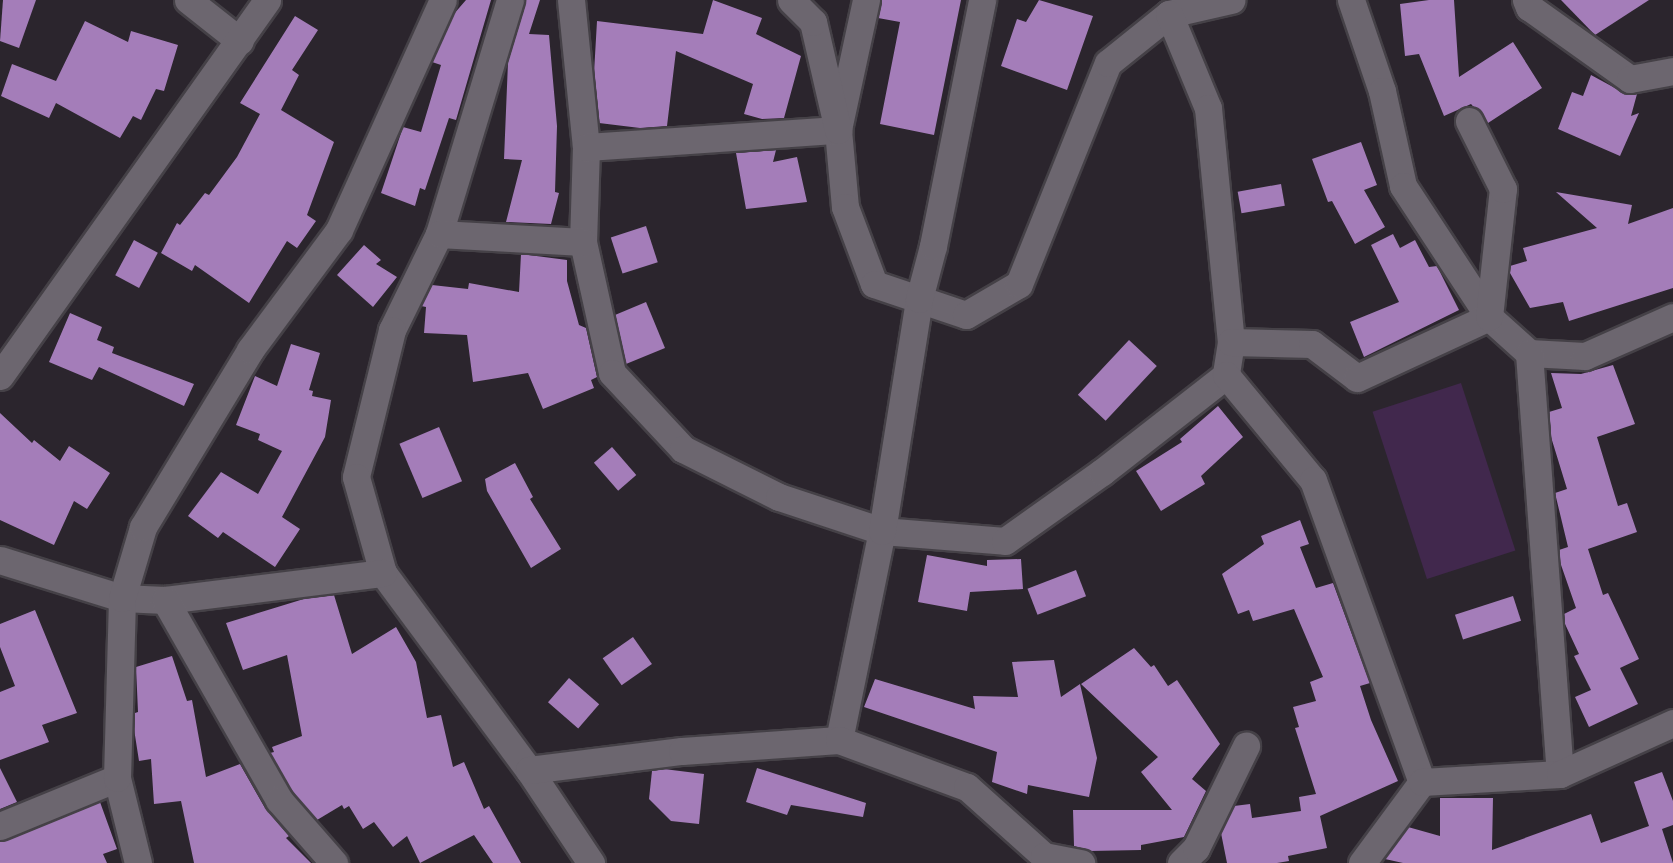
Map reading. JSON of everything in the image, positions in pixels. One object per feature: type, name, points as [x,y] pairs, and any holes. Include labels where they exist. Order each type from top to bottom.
[{"type":"street","points":[[188,0],[240,41]]},
{"type":"street","points":[[0,376],[123,198],[240,41],[267,0]]},
{"type":"street","points":[[138,863],[117,778],[122,598],[143,527],[250,350],[339,230],[443,0]]},
{"type":"street","points":[[510,0],[439,234],[392,330],[356,477],[383,573],[529,770],[591,863]]},
{"type":"street","points":[[571,0],[586,147],[583,242],[612,373],[682,449],[779,497],[882,531],[1005,541],[1102,472],[1226,375],[1231,342],[1208,108],[1169,14]]},
{"type":"street","points":[[791,0],[813,22],[838,130],[845,207],[874,284],[966,315],[1019,284],[1108,63],[1169,14],[1231,0]]},
{"type":"street","points":[[838,130],[866,0]]},
{"type":"street","points":[[839,740],[882,531],[919,299],[933,246],[982,0]]},
{"type":"street","points":[[1351,0],[1382,91],[1403,186],[1490,317],[1529,353],[1585,356],[1673,317]]},
{"type":"street","points":[[1531,2],[1630,79],[1673,71]]},
{"type":"street","points":[[1469,121],[1503,189],[1490,317]]},
{"type":"street","points":[[586,147],[838,130]]},
{"type":"street","points":[[439,234],[583,242]]},
{"type":"street","points":[[1231,342],[1312,344],[1357,378],[1490,317]]},
{"type":"street","points":[[1529,353],[1560,774]]},
{"type":"street","points":[[1226,375],[1313,480],[1422,782]]},
{"type":"street","points":[[0,560],[122,598],[165,600],[383,573]]},
{"type":"street","points":[[165,600],[279,800],[334,863]]},
{"type":"street","points":[[1422,782],[1560,774],[1673,723]]},
{"type":"street","points":[[529,770],[682,751],[839,740],[967,788],[1044,856],[1081,863]]},
{"type":"street","points":[[1195,858],[1246,746]]},
{"type":"street","points":[[0,826],[117,778]]},
{"type":"street","points":[[1362,863],[1422,782]]},
{"type":"shaded area","points":[[1461,383],[1515,550],[1427,579],[1373,412]]},
{"type":"building","points":[[3,0],[36,0],[19,48],[0,41]]},
{"type":"building","points":[[466,0],[491,0],[456,120],[449,118],[425,190],[420,188],[415,206],[381,193],[403,127],[421,132],[441,65],[432,62],[453,15]]},
{"type":"building","points":[[525,0],[540,0],[529,34],[549,35],[557,126],[555,192],[559,193],[551,224],[506,222],[522,160],[504,159],[508,62]]},
{"type":"building","points":[[713,0],[762,18],[756,34],[801,56],[784,118],[762,119],[744,114],[753,84],[676,51],[667,126],[640,128],[599,123],[594,73],[597,21],[703,34]]},
{"type":"building","points":[[881,0],[961,0],[934,135],[880,124],[900,22],[878,18]]},
{"type":"building","points":[[1039,0],[1093,16],[1067,90],[1001,66],[1017,19],[1026,22]]},
{"type":"building","points":[[1429,0],[1454,0],[1459,77],[1513,42],[1542,88],[1488,123],[1471,104],[1444,116],[1419,54],[1405,56],[1400,4]]},
{"type":"building","points":[[1561,0],[1649,0],[1595,35]]},
{"type":"building","points":[[295,16],[318,30],[292,70],[299,75],[281,110],[334,142],[307,215],[316,221],[297,248],[287,241],[249,303],[195,265],[192,271],[161,253],[177,223],[180,225],[205,193],[209,195],[237,157],[260,114],[240,103]]},
{"type":"building","points":[[85,21],[128,42],[131,31],[178,45],[164,91],[156,89],[141,120],[133,116],[120,138],[56,103],[49,118],[1,96],[12,64],[56,81]]},
{"type":"building","points":[[1591,75],[1626,94],[1637,94],[1631,116],[1639,113],[1620,156],[1558,129],[1572,92],[1583,96]]},
{"type":"building","points":[[1361,142],[1377,185],[1364,190],[1385,227],[1355,244],[1332,201],[1328,202],[1312,159]]},
{"type":"building","points":[[776,150],[773,162],[797,157],[807,202],[746,209],[736,153]]},
{"type":"building","points":[[1281,184],[1285,206],[1241,213],[1238,192]]},
{"type":"building","points":[[1556,192],[1632,205],[1628,224],[1673,208],[1673,288],[1569,321],[1563,302],[1530,308],[1510,273],[1510,266],[1527,261],[1523,248],[1597,228]]},
{"type":"building","points":[[646,226],[658,262],[623,274],[611,237]]},
{"type":"building","points":[[1393,234],[1400,248],[1415,240],[1429,267],[1437,266],[1459,310],[1364,357],[1350,322],[1399,302],[1371,245]]},
{"type":"building","points":[[134,240],[158,253],[139,288],[115,275]]},
{"type":"building","points":[[364,245],[381,260],[376,264],[397,277],[373,307],[337,275]]},
{"type":"building","points":[[521,254],[567,260],[567,281],[579,325],[586,328],[597,377],[591,380],[594,388],[543,409],[528,373],[473,382],[467,335],[424,333],[426,307],[421,306],[432,285],[468,289],[469,283],[519,292]]},
{"type":"building","points":[[646,302],[665,348],[626,364],[615,315]]},
{"type":"building","points":[[70,313],[102,327],[97,340],[114,347],[112,353],[194,384],[184,406],[99,367],[92,380],[49,362]]},
{"type":"building","points":[[1129,340],[1157,366],[1106,421],[1078,395]]},
{"type":"building","points":[[291,344],[320,353],[309,390],[313,391],[312,396],[331,400],[325,437],[282,517],[300,529],[275,567],[223,532],[218,538],[188,516],[221,472],[258,494],[282,451],[258,440],[260,434],[236,425],[255,376],[277,386]]},
{"type":"building","points":[[1613,365],[1635,424],[1597,437],[1618,506],[1627,503],[1637,532],[1588,549],[1603,595],[1608,593],[1639,659],[1620,668],[1638,704],[1589,727],[1575,697],[1591,690],[1574,656],[1579,654],[1565,624],[1564,614],[1576,608],[1560,562],[1559,550],[1568,547],[1555,493],[1567,489],[1551,437],[1549,412],[1562,408],[1551,373],[1581,374]]},
{"type":"building","points":[[1218,406],[1243,437],[1201,476],[1205,484],[1161,511],[1136,471],[1182,442],[1180,439]]},
{"type":"building","points":[[0,413],[32,443],[34,440],[60,461],[69,446],[110,473],[87,509],[74,501],[54,545],[0,520]]},
{"type":"building","points":[[439,427],[462,481],[422,498],[399,444]]},
{"type":"building","points":[[612,447],[636,475],[618,491],[594,463]]},
{"type":"building","points":[[515,463],[533,497],[530,499],[561,549],[531,568],[487,491],[485,479]]},
{"type":"building","points":[[1300,520],[1309,544],[1300,547],[1316,588],[1333,583],[1370,683],[1360,686],[1371,720],[1398,781],[1320,816],[1327,848],[1288,856],[1289,861],[1277,863],[1227,863],[1221,833],[1234,806],[1250,804],[1252,818],[1301,811],[1299,797],[1316,794],[1295,728],[1299,727],[1293,707],[1316,701],[1310,682],[1323,677],[1294,609],[1253,621],[1249,610],[1238,614],[1222,574],[1264,544],[1261,536]]},
{"type":"building","points":[[927,555],[987,566],[987,560],[1021,559],[1023,589],[970,592],[967,611],[918,602]]},
{"type":"building","points":[[1076,570],[1086,596],[1037,615],[1027,589]]},
{"type":"building","points":[[334,595],[352,654],[396,627],[416,662],[427,718],[441,715],[453,767],[464,762],[484,809],[489,806],[521,863],[493,863],[474,835],[420,863],[407,836],[393,847],[374,822],[363,829],[349,806],[344,809],[342,805],[317,820],[292,791],[270,753],[274,752],[272,747],[302,736],[287,655],[243,670],[226,623],[307,598]]},
{"type":"building","points":[[1513,596],[1521,621],[1463,640],[1455,615]]},
{"type":"building","points":[[35,610],[77,713],[42,725],[49,742],[0,760],[0,692],[15,686],[0,647],[0,624]]},
{"type":"building","points":[[633,637],[652,664],[622,685],[603,658]]},
{"type":"building","points":[[1134,648],[1151,667],[1154,665],[1168,686],[1177,680],[1220,744],[1192,779],[1206,791],[1184,837],[1141,845],[1141,850],[1090,851],[1074,846],[1073,810],[1172,810],[1141,772],[1158,757],[1081,684]]},
{"type":"building","points":[[172,656],[187,701],[192,700],[206,777],[240,764],[265,808],[289,836],[286,838],[311,863],[194,863],[181,801],[154,804],[151,759],[139,761],[134,729],[135,713],[138,712],[136,667]]},
{"type":"building","points":[[1054,660],[1061,697],[1080,684],[1097,758],[1089,797],[1028,785],[1027,794],[992,782],[997,752],[864,707],[875,679],[975,709],[973,696],[1018,697],[1012,662]]},
{"type":"building","points":[[569,678],[599,704],[578,728],[548,702]]},
{"type":"building","points":[[0,768],[17,802],[0,809]]},
{"type":"building","points":[[757,768],[866,803],[863,817],[791,805],[787,815],[746,802]]},
{"type":"building","points":[[664,769],[704,774],[699,824],[671,821],[649,799],[652,771]]},
{"type":"building","points":[[1662,772],[1673,801],[1673,825],[1662,829],[1673,863],[1403,863],[1385,859],[1408,827],[1440,836],[1440,798],[1493,798],[1492,850],[1591,814],[1601,843],[1649,826],[1634,782]]},
{"type":"building","points":[[100,802],[117,849],[103,854],[107,863],[0,863],[0,841]]}]
